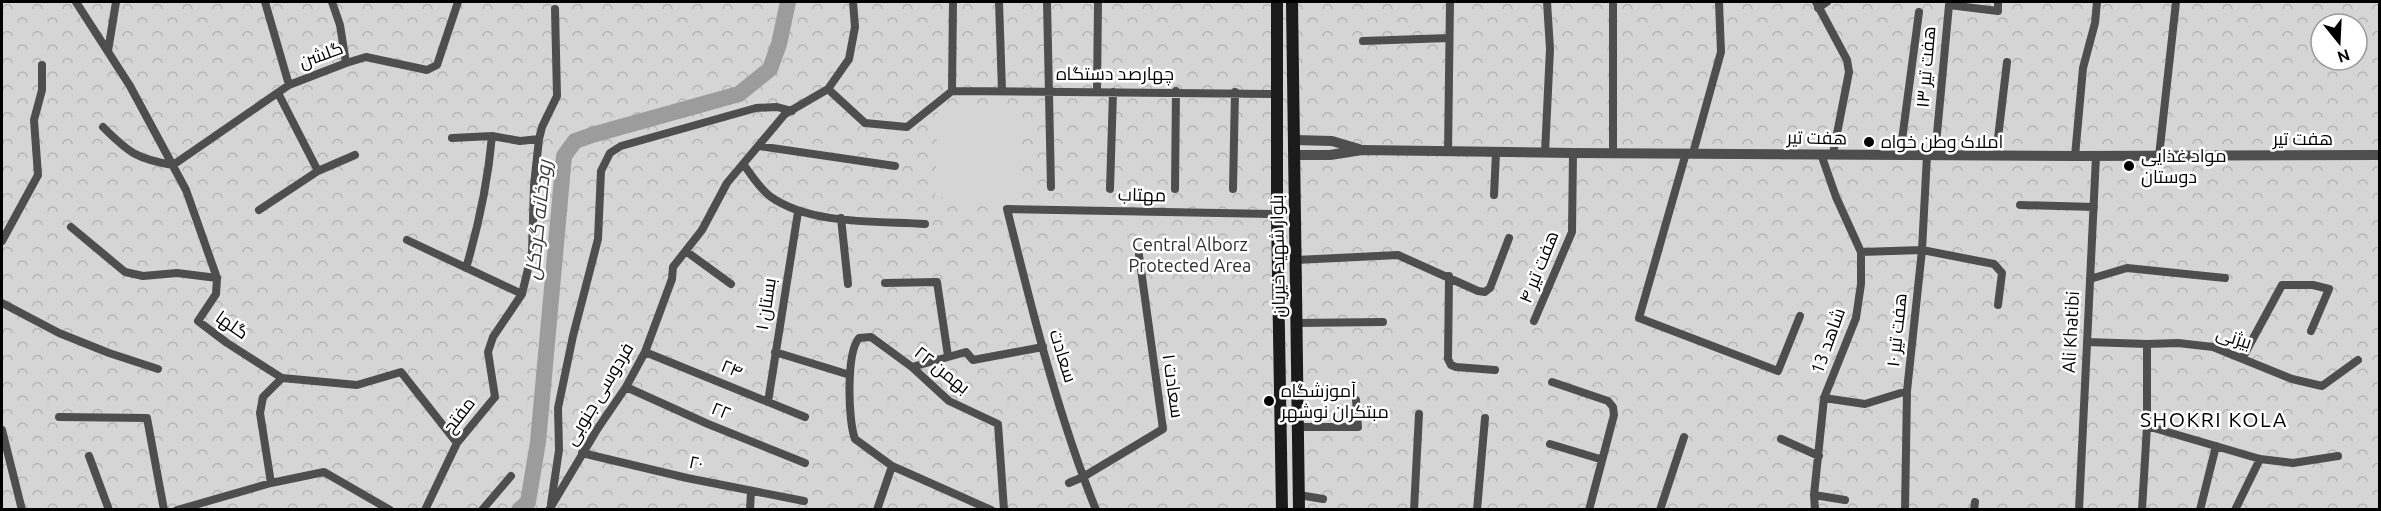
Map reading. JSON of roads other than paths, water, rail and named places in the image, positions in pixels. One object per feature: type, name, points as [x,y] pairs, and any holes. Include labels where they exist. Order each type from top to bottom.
[{"type":"main road","name":"بلوار شهید خیریان","points":[[1277,2],[1277,214],[1282,510]]},
{"type":"main road","name":"بلوار شهید خیریان","points":[[1292,2],[1299,510]]},
{"type":"main road","points":[[1277,141],[1294,140]]},
{"type":"main road","points":[[1277,155],[1294,155]]},
{"type":"street","points":[[71,227],[125,272],[143,276],[177,273],[217,278],[186,190],[130,86],[76,2]]},
{"type":"street","points":[[108,51],[117,2]]},
{"type":"street","points":[[265,2],[289,85]]},
{"type":"street","points":[[332,2],[340,25],[346,63]]},
{"type":"street","name":"گلشن","points":[[173,165],[289,85],[346,63],[366,57],[427,70],[437,64],[459,2]]},
{"type":"street","name":"فردوسی جنوبی","points":[[550,509],[582,453],[626,387],[645,352],[672,279],[674,267],[702,230],[727,183],[785,114],[828,89],[849,59],[855,27],[853,2]]},
{"type":"street","points":[[828,89],[865,123],[907,127],[952,91],[953,2]]},
{"type":"street","points":[[999,2],[1002,90]]},
{"type":"street","points":[[1047,2],[1051,187]]},
{"type":"street","points":[[1097,91],[1098,2]]},
{"type":"street","points":[[1448,152],[1450,2]]},
{"type":"street","points":[[1545,153],[1550,49],[1546,2]]},
{"type":"street","points":[[1613,2],[1613,153]]},
{"type":"street","points":[[1719,2],[1721,52],[1639,318],[1779,371],[1800,316]]},
{"type":"street","points":[[1827,2],[1817,5],[1847,60],[1849,72],[1833,154]]},
{"type":"street","name":"هفت تیر ۱۳","points":[[1931,155],[1949,5],[1998,11],[1998,2]]},
{"type":"street","points":[[2075,156],[2083,68],[2097,2]]},
{"type":"street","points":[[2159,156],[2176,2]]},
{"type":"street","points":[[407,240],[522,294],[532,252],[534,185],[539,139],[542,127],[557,96],[555,9]]},
{"type":"street","points":[[1900,155],[1919,12]]},
{"type":"street","points":[[1363,41],[1449,38]]},
{"type":"street","points":[[1996,155],[2007,62]]},
{"type":"street","points":[[2,241],[38,175],[34,120],[42,90],[42,65]]},
{"type":"street","name":"چهارصد دستگاه","points":[[952,91],[1176,91],[1278,94]]},
{"type":"street","points":[[1176,91],[1176,189]]},
{"type":"street","points":[[1110,189],[1113,92]]},
{"type":"street","points":[[1233,189],[1235,92]]},
{"type":"street","points":[[278,93],[318,171]]},
{"type":"street","points":[[550,509],[559,450],[558,408],[598,239],[601,171],[605,160],[610,153],[621,146],[756,108],[777,106],[792,111]]},
{"type":"street","points":[[103,128],[127,151],[147,161],[173,165]]},
{"type":"street","points":[[452,138],[492,135],[520,141],[539,139]]},
{"type":"street","points":[[466,268],[480,218],[492,135]]},
{"type":"street","name":"هفت تیر","points":[[1294,140],[1332,141],[1362,150]]},
{"type":"street","points":[[759,146],[895,166]]},
{"type":"street","name":"هفت تیر","points":[[1294,155],[1330,155],[1362,150],[1496,153],[2075,156],[2379,155]]},
{"type":"street","points":[[1494,195],[1496,153]]},
{"type":"street","name":"هفت تیر ۴","points":[[1534,321],[1572,232],[1573,153]]},
{"type":"street","name":"شاهد 13","points":[[1815,510],[1814,495],[1824,398],[1856,318],[1861,284],[1861,252],[1836,197],[1821,154]]},
{"type":"street","points":[[259,210],[318,171],[355,155]]},
{"type":"street","name":"هفت تیر ۱۰","points":[[1905,510],[1906,391],[1931,155]]},
{"type":"street","name":"Ali Khatibi","points":[[2079,510],[2096,156]]},
{"type":"street","points":[[744,165],[770,196],[798,212],[841,218],[925,224]]},
{"type":"street","points":[[2020,205],[2094,207]]},
{"type":"street","name":"مهتاب","points":[[1008,209],[1277,214]]},
{"type":"street","name":"سعادت","points":[[1008,209],[1043,347],[1083,477],[1096,510]]},
{"type":"street","name":"بستان ۱","points":[[768,402],[798,212]]},
{"type":"street","points":[[841,218],[848,284]]},
{"type":"street","points":[[1296,260],[1398,255],[1478,291],[1485,292],[1490,288],[1509,238]]},
{"type":"street","points":[[1861,252],[1922,250],[1994,264],[2002,273],[1998,305]]},
{"type":"street","points":[[687,252],[731,284]]},
{"type":"street","name":"سعادت ۱","points":[[1083,477],[1162,429],[1139,255]]},
{"type":"street","points":[[2090,279],[2127,268],[2225,278]]},
{"type":"street","points":[[1449,276],[1448,359],[1451,365],[1456,367],[1495,370]]},
{"type":"street","name":"گلها","points":[[217,278],[216,294],[198,321],[227,343],[282,378],[357,385],[402,372],[457,443]]},
{"type":"street","points":[[885,283],[937,282],[948,356]]},
{"type":"street","points":[[2243,357],[2282,285],[2313,285],[2329,289],[2311,331]]},
{"type":"street","name":"مفتح","points":[[425,510],[457,443],[495,397],[488,352],[493,337],[522,294]]},
{"type":"street","points":[[2,303],[59,333],[109,354],[158,369]]},
{"type":"street","points":[[1297,323],[1383,322]]},
{"type":"street","name":"۲۲ بهمن","points":[[991,510],[892,466],[855,439],[851,423],[850,375],[853,348],[859,338],[871,337],[912,366],[949,401],[998,424],[1004,510]]},
{"type":"street","name":"بیژنی","points":[[2087,342],[2178,343],[2213,347],[2243,357],[2292,379],[2325,389],[2358,360]]},
{"type":"street","points":[[2142,510],[2147,426],[2147,344]]},
{"type":"street","points":[[912,366],[966,352],[974,360],[1043,347]]},
{"type":"street","name":"۲۴","points":[[645,352],[805,417]]},
{"type":"street","points":[[775,352],[850,375]]},
{"type":"street","points":[[272,483],[260,413],[263,397],[282,378]]},
{"type":"street","points":[[1552,381],[1608,401],[1613,407],[1614,414],[1588,510]]},
{"type":"street","name":"۲۲","points":[[626,387],[805,463]]},
{"type":"street","points":[[1824,398],[1865,404],[1906,391]]},
{"type":"street","points":[[1299,427],[1358,427],[1356,400]]},
{"type":"street","points":[[1414,510],[1419,414]]},
{"type":"street","points":[[59,417],[147,418],[164,510]]},
{"type":"street","points":[[1477,510],[1485,418]]},
{"type":"street","points":[[2147,426],[2260,459],[2293,463],[2338,456]]},
{"type":"street","points":[[2,430],[22,510]]},
{"type":"street","points":[[1660,510],[1684,437]]},
{"type":"street","points":[[1781,439],[1819,456]]},
{"type":"street","points":[[1550,444],[1600,459]]},
{"type":"street","points":[[2200,510],[2216,446]]},
{"type":"street","name":"۲۰","points":[[582,453],[804,501]]},
{"type":"street","points":[[89,456],[109,510]]},
{"type":"street","points":[[2235,510],[2260,459]]},
{"type":"street","points":[[877,510],[892,466]]},
{"type":"street","points":[[177,510],[272,483],[324,472],[390,510]]},
{"type":"street","points":[[482,510],[511,476]]},
{"type":"street","points":[[1069,483],[1083,477]]},
{"type":"street","points":[[750,510],[752,491]]},
{"type":"street","points":[[1299,495],[1323,498]]},
{"type":"street","points":[[1814,495],[1845,500]]},
{"type":"waterway","name":"رودخانه گردکل","points":[[519,510],[528,502],[538,442],[564,156],[575,141],[739,94],[770,69],[779,44],[788,2]]},
{"type":"place","name":"املاک وطن خواه","points":[[1869,142]]},
{"type":"place","name":"مواد غذایی دوستان","points":[[2129,166]]},
{"type":"place","name":"آموزشگاه مبتکران نوشهر","points":[[1269,401]]},
{"type":"district","name":"SHOKRI KOLA","points":[[2214,420]]},
{"type":"park label","name":"Central Alborz Protected Area","points":[[1190,255]]}]
